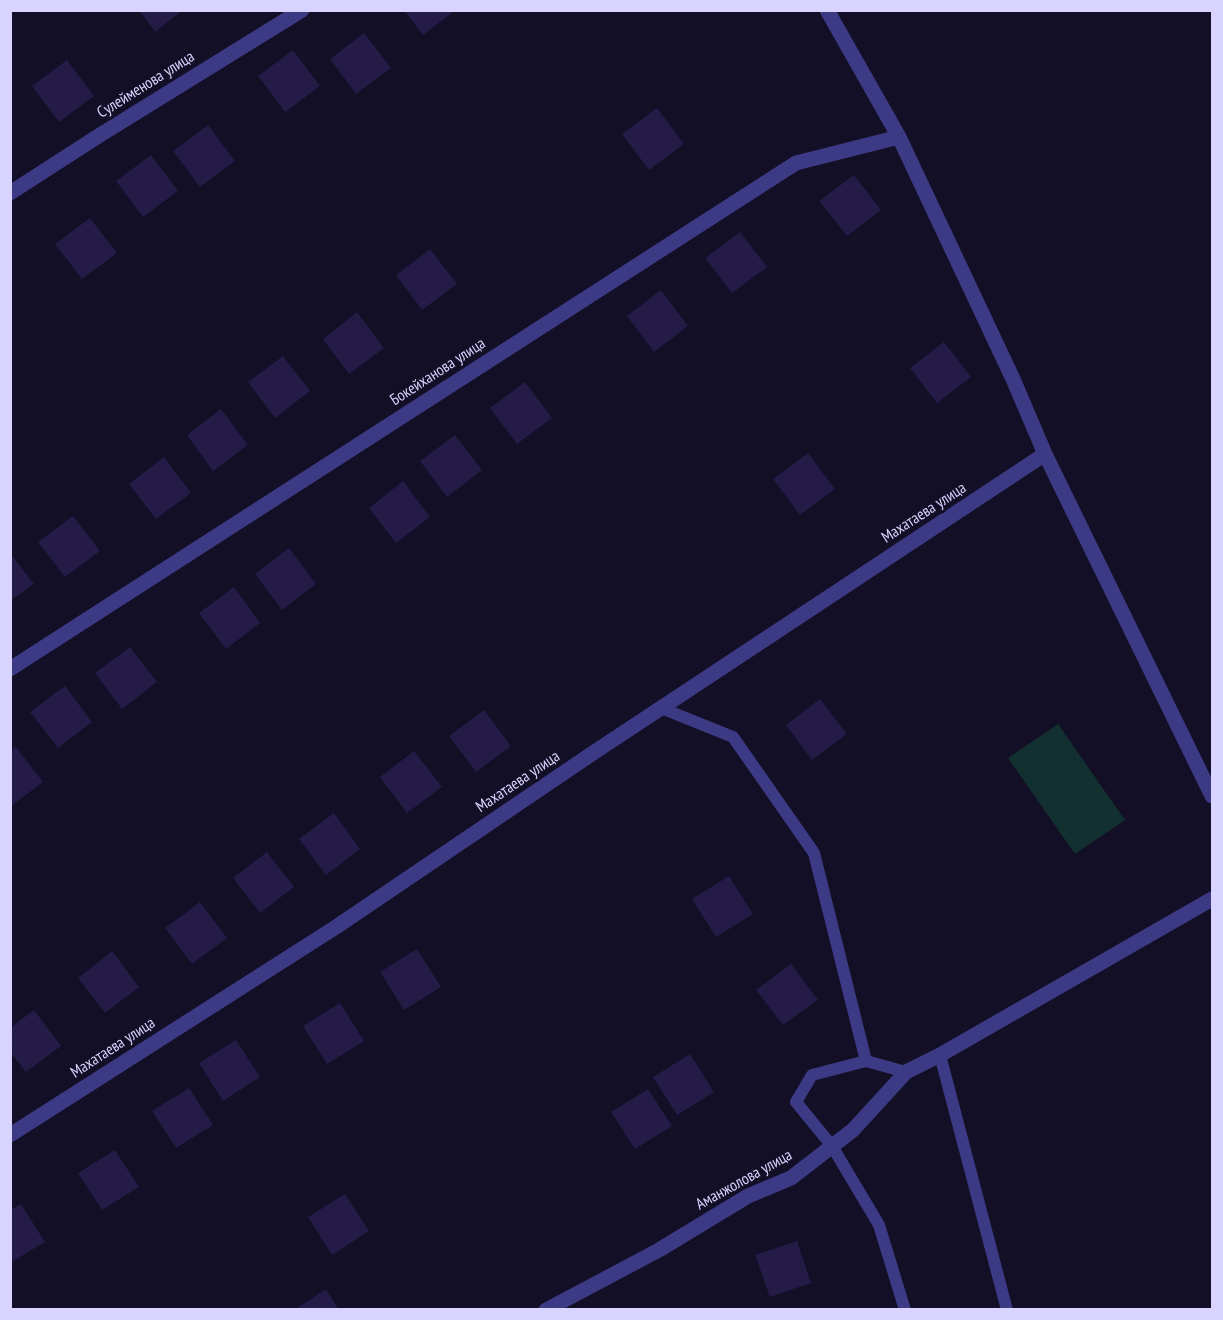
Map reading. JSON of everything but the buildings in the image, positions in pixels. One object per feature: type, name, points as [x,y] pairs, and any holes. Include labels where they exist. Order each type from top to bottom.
[{"type":"street","name":"Сулейменова улица","points":[[10,193],[302,10]]},
{"type":"street","points":[[827,10],[899,137],[1013,380],[1045,454],[1212,796]]},
{"type":"street","name":"Бокейханова улица","points":[[10,669],[796,163],[899,137]]},
{"type":"street","name":"Махатаева улица","points":[[10,1136],[336,927],[661,708],[1045,454]]},
{"type":"street","name":"Аманжолова улица","points":[[546,1310],[658,1250],[748,1196],[791,1178],[853,1130],[906,1072],[940,1055],[1212,899]]},
{"type":"lane","points":[[661,708],[733,737],[814,854],[866,1061]]},
{"type":"lane","points":[[940,1055],[1007,1310]]},
{"type":"lane","points":[[905,1310],[879,1225],[832,1146],[796,1102],[812,1075],[866,1061],[906,1072]]},
{"type":"green space","points":[[1058,724],[1125,820],[1075,854],[1008,758]]}]
